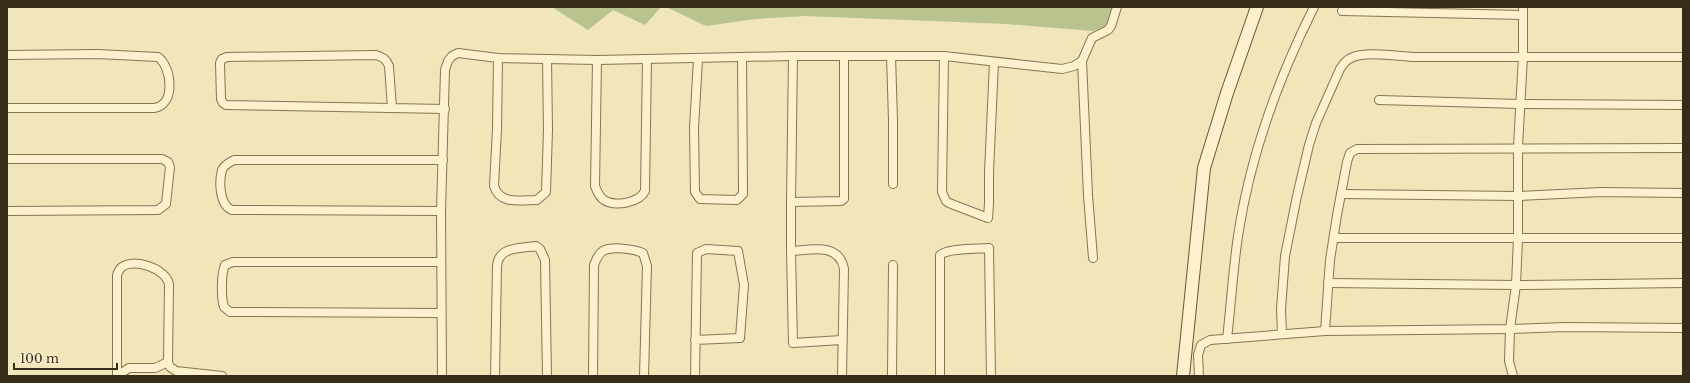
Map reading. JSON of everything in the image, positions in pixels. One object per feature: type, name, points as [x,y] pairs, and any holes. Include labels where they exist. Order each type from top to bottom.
[{"type":"main road","points":[[1183,376],[1204,168],[1227,93],[1258,7]]},
{"type":"street","points":[[1093,258],[1088,195],[1082,61],[1092,38],[1108,30],[1111,26],[1117,7]]},
{"type":"street","points":[[1227,338],[1238,236],[1252,173],[1280,83],[1314,7]]},
{"type":"street","points":[[1342,11],[1523,11],[1523,56],[1518,147],[1518,238],[1516,285],[1510,330],[1509,362],[1513,376]]},
{"type":"street","points":[[442,376],[441,211],[445,70],[448,61],[452,56],[458,53],[498,58],[547,60],[647,60],[793,56],[944,56],[1062,68],[1074,66],[1082,61]]},
{"type":"street","points":[[7,55],[97,54],[158,57],[165,65],[169,90],[166,102],[159,107],[154,108],[7,108]]},
{"type":"street","points":[[392,108],[389,66],[383,57],[376,55],[227,57],[222,59],[220,63],[221,99],[224,104],[392,108],[445,109]]},
{"type":"street","points":[[1282,334],[1281,309],[1285,256],[1303,170],[1316,123],[1344,63],[1350,58],[1367,55],[1412,57],[1683,57]]},
{"type":"street","points":[[793,56],[791,202],[793,343],[842,340]]},
{"type":"street","points":[[891,56],[893,184]]},
{"type":"street","points":[[944,56],[942,192],[944,198],[949,203],[988,218],[988,172],[994,62]]},
{"type":"street","points":[[791,202],[841,201],[844,199],[844,57]]},
{"type":"street","points":[[498,58],[497,129],[494,186],[501,198],[508,200],[537,200],[546,192],[547,60]]},
{"type":"street","points":[[698,58],[694,128],[694,192],[700,199],[737,200],[743,194],[744,190],[742,58]]},
{"type":"street","points":[[597,60],[595,186],[605,201],[613,203],[634,201],[643,196],[645,192],[647,60]]},
{"type":"street","points":[[1379,100],[1520,104],[1683,104]]},
{"type":"street","points":[[1325,331],[1328,283],[1341,194],[1350,153],[1357,149],[1518,147],[1683,148]]},
{"type":"street","points":[[7,159],[162,159],[168,162],[170,167],[166,204],[158,210],[7,211]]},
{"type":"street","points":[[441,211],[232,210],[223,203],[221,184],[222,170],[229,162],[234,160],[443,160]]},
{"type":"street","points":[[1341,194],[1519,196],[1594,192],[1683,193]]},
{"type":"street","points":[[1334,238],[1683,238]]},
{"type":"street","points":[[495,376],[497,267],[499,257],[506,250],[536,246],[540,249],[545,260],[547,376]]},
{"type":"street","points":[[940,376],[940,256],[944,252],[989,248],[991,376]]},
{"type":"street","points":[[593,376],[594,264],[599,255],[604,251],[622,249],[637,250],[643,253],[648,266],[644,376]]},
{"type":"street","points":[[695,340],[740,338],[744,285],[738,251],[706,249],[697,254],[695,340],[695,376]]},
{"type":"street","points":[[791,252],[828,250],[834,252],[843,262],[842,376]]},
{"type":"street","points":[[441,262],[233,262],[225,265],[223,269],[222,289],[224,307],[230,312],[441,314]]},
{"type":"street","points":[[117,376],[117,275],[122,266],[128,264],[155,268],[168,279],[168,362],[170,367],[176,371],[222,376]]},
{"type":"street","points":[[892,376],[893,265]]},
{"type":"street","points":[[1328,283],[1516,285],[1683,284]]},
{"type":"street","points":[[1199,376],[1198,354],[1201,345],[1210,340],[1227,338],[1325,331],[1510,330],[1565,327],[1683,328]]},
{"type":"street","points":[[117,376],[129,368],[155,368],[168,362]]},
{"type":"green space","points":[[552,7],[661,7],[645,25],[613,10],[588,30]]},
{"type":"green space","points":[[666,7],[1112,7],[1107,25],[1093,31],[1007,24],[805,16],[755,19],[706,26]]}]
